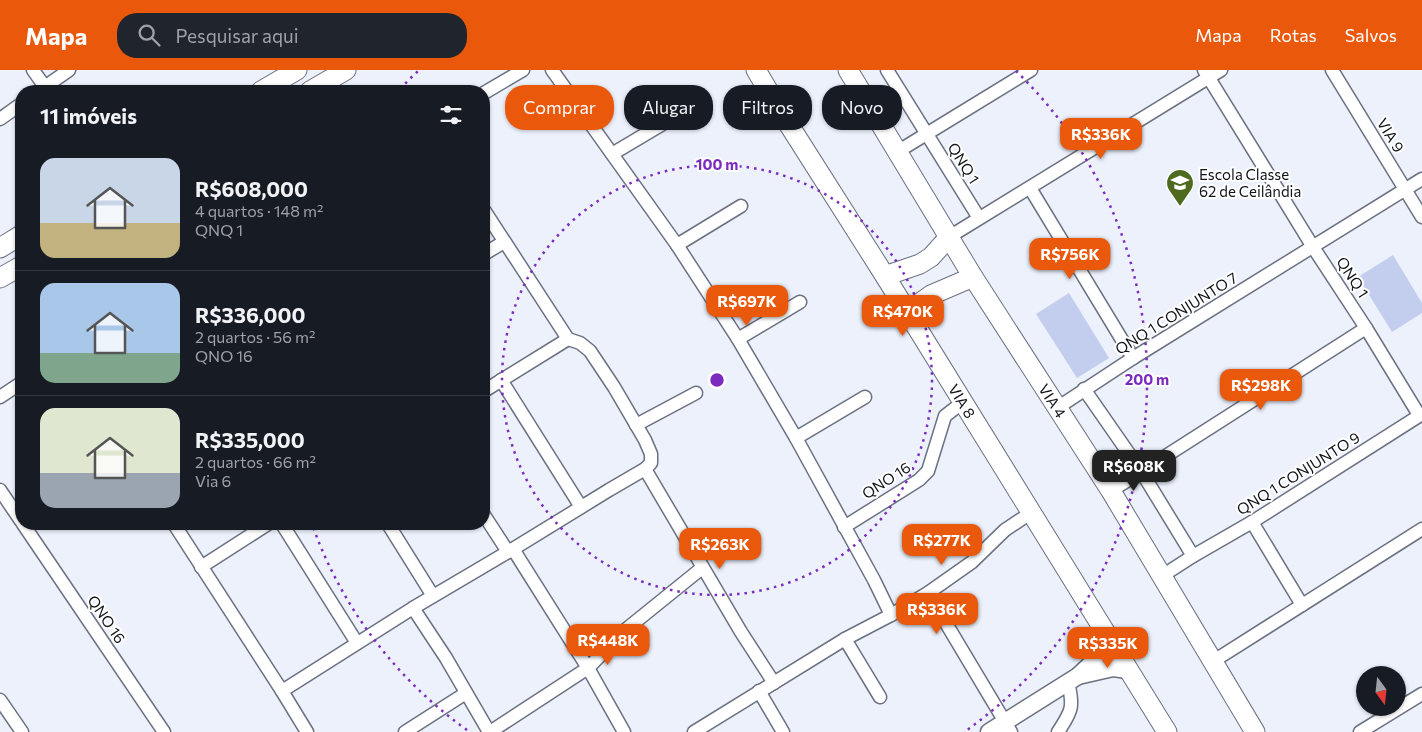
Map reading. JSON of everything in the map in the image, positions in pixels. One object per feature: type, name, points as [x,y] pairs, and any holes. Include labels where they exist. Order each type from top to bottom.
[{"type":"main road","points":[[271,85],[297,70]]},
{"type":"main road","points":[[320,85],[346,70]]},
{"type":"main road","name":"VIA 8","points":[[756,70],[1167,732]]},
{"type":"main road","name":"VIA 4","points":[[848,70],[973,277],[1111,491],[1255,732]]},
{"type":"main road","points":[[885,276],[908,269],[931,257],[949,237]]},
{"type":"main road","points":[[0,248],[15,239]]},
{"type":"main road","points":[[0,278],[15,269]]},
{"type":"main road","points":[[907,312],[931,296],[973,277]]},
{"type":"street","points":[[32,70],[40,85]]},
{"type":"street","points":[[48,85],[69,70]]},
{"type":"street","points":[[490,89],[523,70]]},
{"type":"street","points":[[552,70],[677,244],[738,339],[796,438],[874,580],[891,615]]},
{"type":"street","name":"QNQ 1","points":[[887,70],[979,218]]},
{"type":"street","points":[[897,152],[1031,70]]},
{"type":"street","points":[[949,237],[1030,188],[1207,74],[1221,70]]},
{"type":"street","name":"VIA 9","points":[[1332,70],[1422,217]]},
{"type":"street","name":"QNQ 1","points":[[1207,74],[1313,247],[1420,414]]},
{"type":"street","points":[[0,119],[15,108]]},
{"type":"street","points":[[612,154],[652,130]]},
{"type":"street","points":[[1313,247],[1422,179]]},
{"type":"street","points":[[1030,188],[1133,358]]},
{"type":"street","points":[[677,244],[741,206]]},
{"type":"street","points":[[282,691],[432,596],[510,551],[645,469],[651,463],[651,454],[614,387],[590,351],[580,343],[568,339],[490,220]]},
{"type":"street","points":[[490,250],[504,242]]},
{"type":"street","name":"QNQ 1 CONJUNTO 7","points":[[1057,408],[1133,358],[1313,247]]},
{"type":"street","points":[[738,339],[800,302]]},
{"type":"street","points":[[1111,491],[1366,328]]},
{"type":"street","points":[[490,387],[568,339]]},
{"type":"street","points":[[501,380],[581,507]]},
{"type":"street","points":[[0,397],[15,386]]},
{"type":"street","points":[[1084,389],[1141,471],[1193,556],[1162,576]]},
{"type":"street","points":[[636,425],[696,393]]},
{"type":"street","points":[[796,438],[865,397]]},
{"type":"street","name":"QNO 16","points":[[844,527],[919,480],[928,471],[945,416],[963,402]]},
{"type":"street","name":"QNQ 1 CONJUNTO 9","points":[[1193,556],[1252,522],[1420,414]]},
{"type":"street","points":[[645,469],[702,568],[774,682]]},
{"type":"street","name":"QNO 16","points":[[0,490],[15,512]]},
{"type":"street","points":[[694,732],[845,639],[928,593],[972,562],[1005,530],[1032,512]]},
{"type":"street","points":[[1252,522],[1302,605]]},
{"type":"street","points":[[490,523],[588,668],[624,732]]},
{"type":"street","points":[[1212,662],[1422,529]]},
{"type":"street","name":"QNO 16","points":[[27,530],[164,732]]},
{"type":"street","points":[[178,530],[307,732]]},
{"type":"street","points":[[201,567],[259,530]]},
{"type":"street","points":[[286,530],[357,643]]},
{"type":"street","points":[[392,530],[432,596]]},
{"type":"street","points":[[413,608],[446,658],[489,732],[588,668],[624,632],[702,568]]},
{"type":"street","points":[[928,593],[1008,727]]},
{"type":"street","points":[[989,732],[1008,727],[1073,679],[1094,661],[1107,636]]},
{"type":"street","points":[[845,639],[880,697]]},
{"type":"street","points":[[1073,679],[1113,668],[1128,670]]},
{"type":"street","points":[[1058,732],[1072,709],[1073,679]]},
{"type":"street","points":[[760,691],[783,732]]},
{"type":"street","points":[[413,730],[466,694]]},
{"type":"street","points":[[1360,732],[1422,694]]},
{"type":"street","points":[[0,700],[22,732]]},
{"type":"shaded area","points":[[1393,255],[1422,303],[1422,313],[1392,332],[1358,277]]},
{"type":"shaded area","points":[[1069,293],[1109,358],[1077,378],[1036,314]]},
{"type":"place","name":"Escola Classe 62 de Ceilândia","points":[[1180,207]]}]
